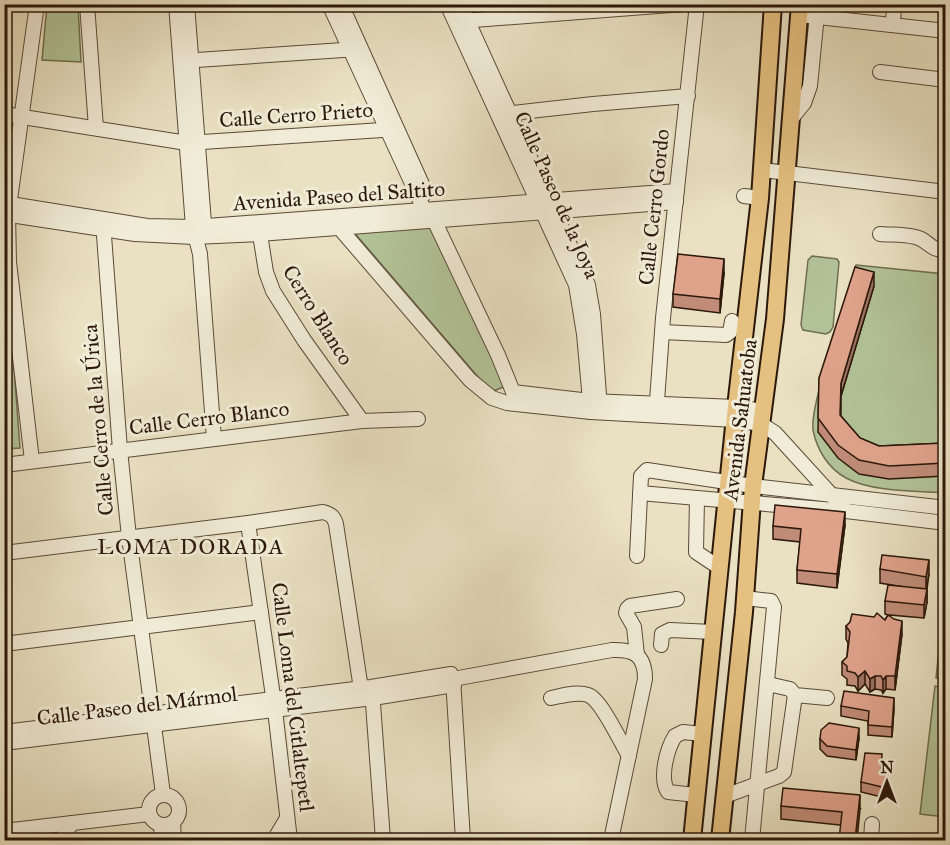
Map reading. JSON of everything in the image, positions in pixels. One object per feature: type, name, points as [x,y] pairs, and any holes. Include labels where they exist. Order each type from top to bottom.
[{"type":"main road","name":"Avenida Sahuatoba","points":[[692,840],[729,481],[741,305],[752,197],[762,170],[773,4]]},
{"type":"main road","name":"Avenida Sahuatoba","points":[[720,840],[745,598],[753,486],[775,319],[791,119],[796,8]]},
{"type":"main road","points":[[752,197],[771,202],[782,214]]},
{"type":"street","points":[[32,461],[7,266],[6,209],[37,4]]},
{"type":"street","points":[[87,4],[96,128]]},
{"type":"street","points":[[176,4],[186,60],[214,438]]},
{"type":"street","points":[[186,60],[187,4]]},
{"type":"street","points":[[329,4],[356,49]]},
{"type":"street","points":[[341,4],[356,49],[498,355],[510,398]]},
{"type":"street","name":"Calle Paseo de la Joya","points":[[447,4],[461,21],[547,207],[578,294],[595,406]]},
{"type":"street","name":"Calle Paseo de la Joya","points":[[460,4],[461,21]]},
{"type":"street","points":[[461,21],[684,4]]},
{"type":"street","name":"Calle Cerro Gordo","points":[[656,409],[697,4]]},
{"type":"street","points":[[893,24],[894,4]]},
{"type":"street","points":[[796,8],[945,31]]},
{"type":"street","points":[[791,119],[808,95],[818,10]]},
{"type":"street","points":[[186,60],[356,49]]},
{"type":"street","points":[[880,72],[945,80]]},
{"type":"street","points":[[505,114],[688,96]]},
{"type":"street","name":"Calle Cerro Prieto","points":[[4,114],[193,143],[392,129]]},
{"type":"street","points":[[762,170],[945,192]]},
{"type":"street","name":"Avenida Paseo del Saltito","points":[[6,209],[103,225],[147,226],[200,232],[676,197]]},
{"type":"street","points":[[335,223],[470,380],[492,398],[735,413],[762,417],[846,511]]},
{"type":"street","name":"Calle Cerro de la Úrica","points":[[103,225],[129,537],[163,794]]},
{"type":"street","name":"Cerro Blanco","points":[[259,229],[266,272],[273,291],[304,340],[362,421]]},
{"type":"street","points":[[880,234],[915,237],[922,239],[932,249],[945,250]]},
{"type":"street","points":[[662,332],[726,334],[730,332],[732,321]]},
{"type":"street","name":"Calle Cerro Blanco","points":[[4,465],[362,421],[418,419]]},
{"type":"street","points":[[637,556],[641,476],[645,471],[651,469],[753,486],[945,508]]},
{"type":"street","points":[[640,493],[945,520]]},
{"type":"street","points":[[697,498],[696,552],[720,568]]},
{"type":"street","points":[[4,553],[248,524],[323,512],[333,516],[368,691],[383,840]]},
{"type":"street","name":"Calle Loma del Citlaltepetl","points":[[248,524],[274,704],[290,840]]},
{"type":"street","points":[[745,598],[771,602],[774,605],[752,840]]},
{"type":"street","points":[[611,840],[645,679],[645,669],[637,655],[634,627],[626,613],[627,609],[630,606],[677,599]]},
{"type":"street","points":[[4,644],[261,612]]},
{"type":"street","points":[[661,645],[662,634],[670,630],[713,632]]},
{"type":"street","name":"Calle Paseo del Mármol","points":[[4,743],[154,719],[453,679],[612,650],[625,649],[637,655]]},
{"type":"street","points":[[453,679],[463,840]]},
{"type":"street","points":[[768,684],[790,689],[795,695],[827,699]]},
{"type":"street","points":[[551,698],[584,694],[592,697],[600,706],[629,756]]},
{"type":"street","points":[[725,796],[779,776],[786,769],[795,695]]},
{"type":"street","name":"Calle Paseo del Mármol","points":[[4,732],[154,719]]},
{"type":"street","points":[[696,795],[668,792],[665,786],[665,776],[667,757],[675,736],[683,732],[702,734]]},
{"type":"street","points":[[163,794],[174,798],[180,807],[177,819],[167,824],[156,823],[149,814],[153,798],[163,794]]},
{"type":"street","points":[[4,831],[149,814]]},
{"type":"street","points":[[274,840],[288,818]]},
{"type":"street","points":[[61,840],[72,823]]},
{"type":"street","points":[[162,840],[167,824]]},
{"type":"street","points":[[167,824],[174,840]]},
{"type":"street","points":[[871,840],[872,824]]},
{"type":"street","points":[[4,837],[8,840]]},
{"type":"green space","points":[[47,5],[78,5],[81,62],[42,60]]},
{"type":"green space","points":[[430,223],[506,386],[491,392],[352,230]]},
{"type":"green space","points":[[812,256],[837,259],[839,262],[833,327],[826,334],[803,330],[801,325],[808,260]]},
{"type":"green space","points":[[856,265],[945,274],[945,493],[894,490],[857,483],[834,469],[824,458],[817,445],[813,430],[815,405]]},
{"type":"green space","points":[[8,289],[20,448],[5,449],[4,310]]},
{"type":"green space","points":[[945,591],[946,679],[936,678]]},
{"type":"green space","points":[[935,686],[945,688],[945,817],[920,814]]},
{"type":"building","points":[[678,254],[724,259],[720,299],[673,294]]},
{"type":"building","points":[[855,267],[874,272],[841,383],[840,415],[860,438],[879,446],[945,443],[945,463],[889,466],[859,460],[838,445],[818,418],[819,378]]},
{"type":"building","points":[[775,505],[845,512],[837,574],[797,570],[801,529],[773,526]]},
{"type":"building","points":[[882,555],[929,560],[926,577],[880,569]]},
{"type":"building","points":[[888,585],[927,589],[924,605],[885,601]]},
{"type":"building","points":[[877,613],[885,620],[888,615],[902,621],[895,676],[886,676],[883,680],[881,676],[870,679],[865,671],[858,677],[855,673],[847,671],[847,666],[842,662],[847,657],[850,632],[846,626],[852,614],[874,617]]},
{"type":"building","points":[[844,691],[894,698],[892,727],[868,725],[869,711],[841,706]]},
{"type":"building","points":[[829,723],[859,728],[856,750],[827,746],[820,739],[821,730]]},
{"type":"building","points":[[865,753],[882,754],[881,769],[888,769],[886,788],[861,782]]},
{"type":"building","points":[[783,788],[860,795],[855,840],[839,840],[842,812],[781,806]]},
{"type":"district","name":"LOMA DORADA","points":[[191,546]]}]
